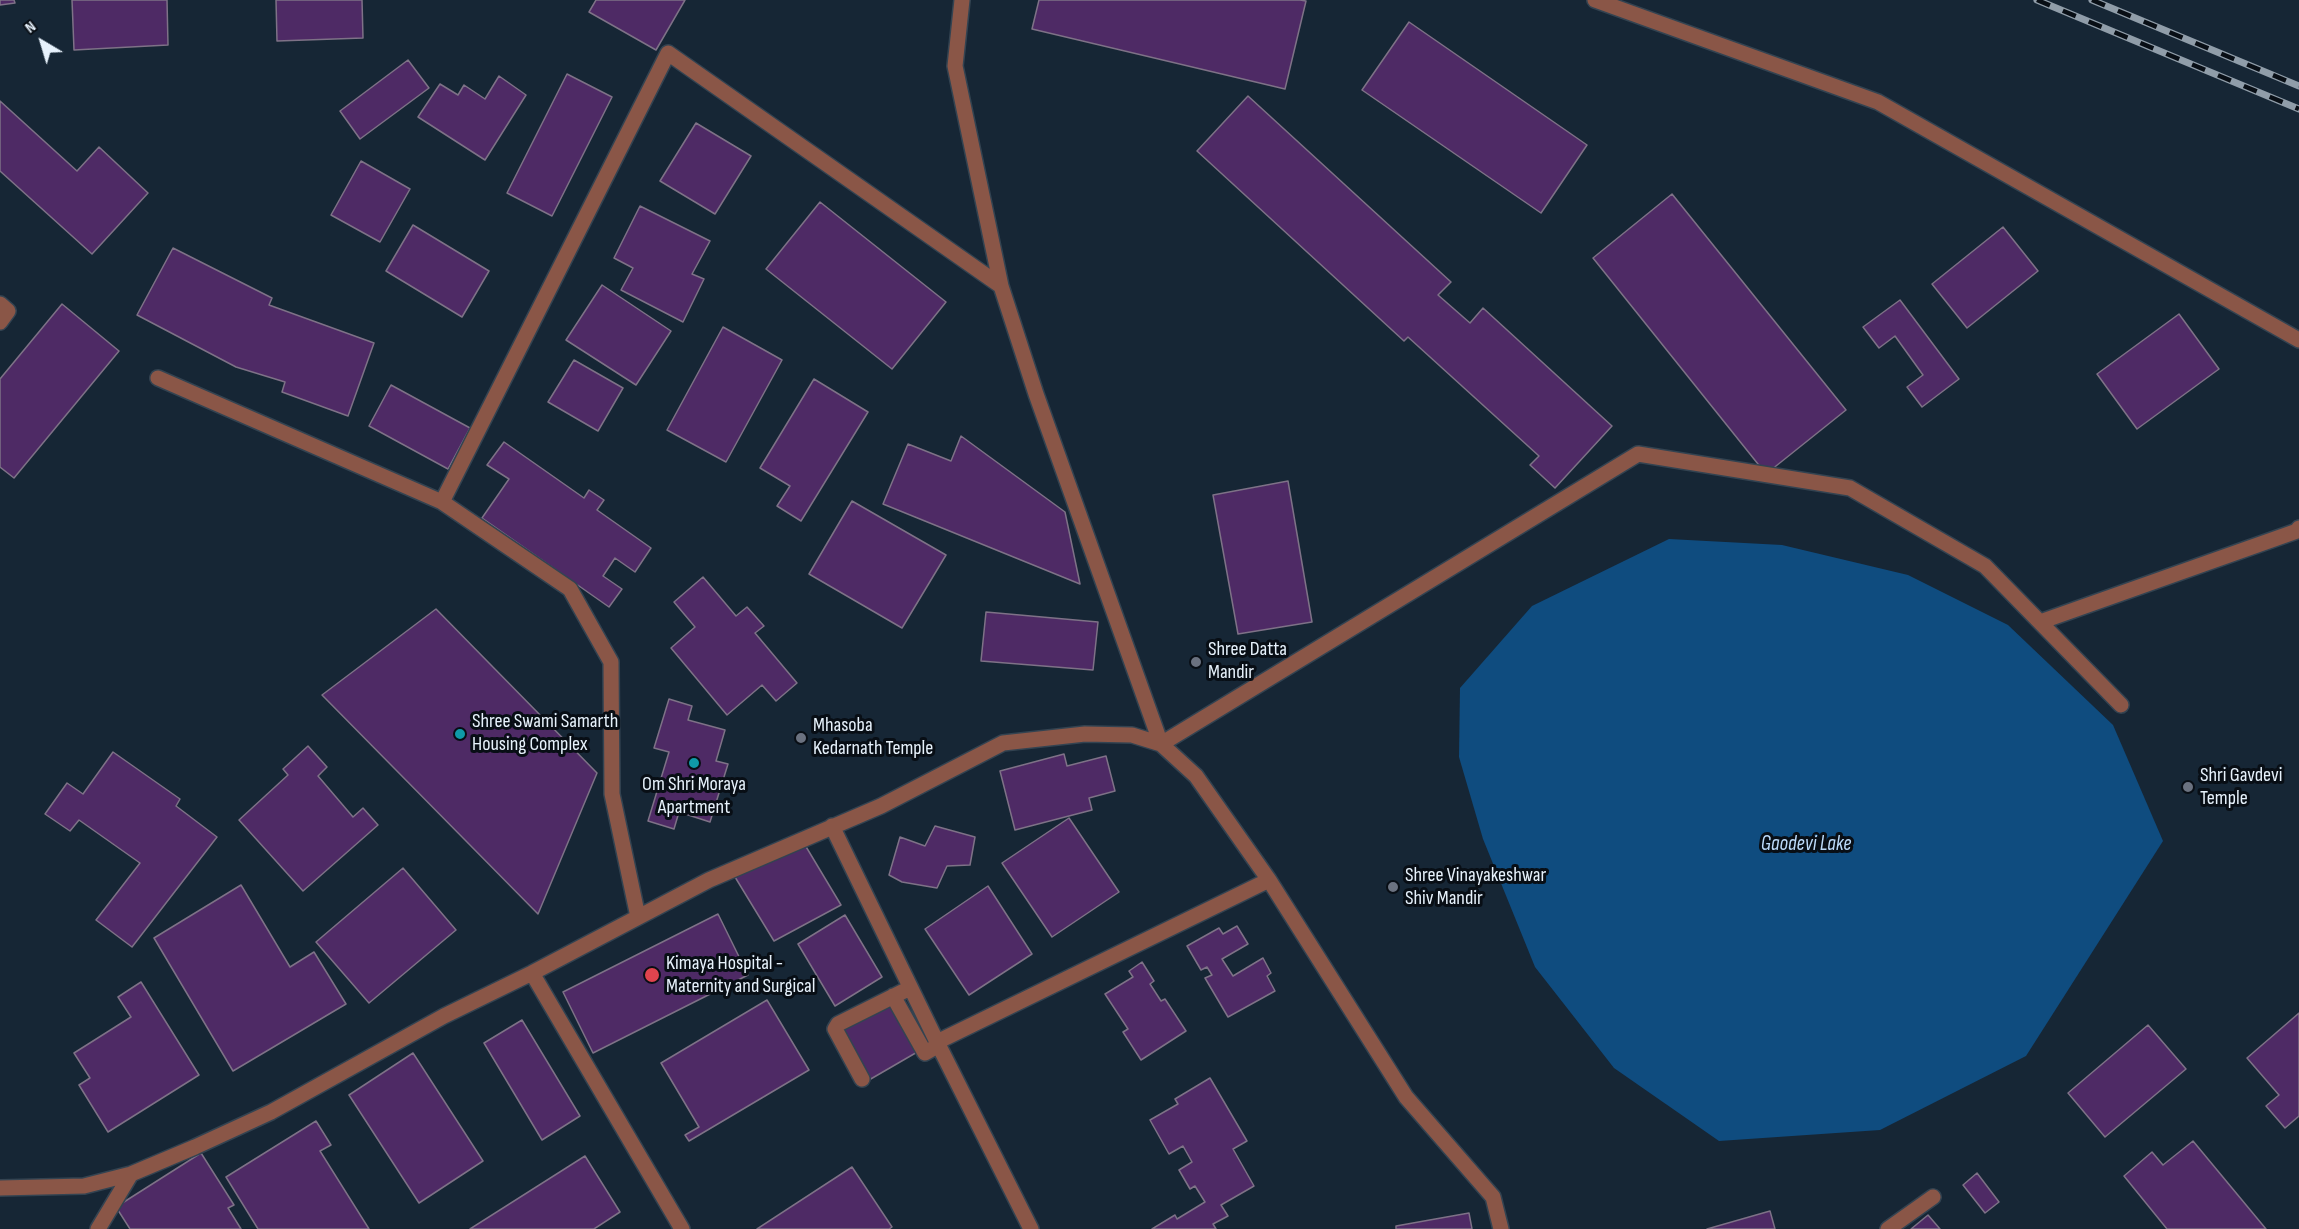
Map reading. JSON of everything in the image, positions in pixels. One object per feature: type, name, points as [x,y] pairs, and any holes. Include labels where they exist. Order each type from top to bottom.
[{"type":"street","points":[[962,0],[956,66],[1001,286],[1036,394],[1161,744]]},
{"type":"street","points":[[1595,0],[1878,102],[2299,340]]},
{"type":"street","points":[[442,502],[668,53],[1001,286]]},
{"type":"street","points":[[0,304],[8,311],[0,322]]},
{"type":"street","points":[[158,378],[442,502],[570,589],[611,662],[612,794],[638,917]]},
{"type":"street","points":[[1161,744],[1638,454],[1850,488],[1985,566],[2121,705]]},
{"type":"street","points":[[2040,622],[2297,531],[2299,528]]},
{"type":"street","points":[[0,1188],[84,1186],[131,1174],[271,1112],[444,1016],[532,973],[709,880],[881,806],[1003,743],[1085,734],[1132,735],[1161,744],[1196,776],[1269,880],[1406,1097],[1493,1197],[1501,1229]]},
{"type":"street","points":[[832,826],[1031,1229]]},
{"type":"street","points":[[893,996],[925,1053],[938,1043],[1269,880]]},
{"type":"street","points":[[532,973],[682,1229]]},
{"type":"street","points":[[862,1079],[835,1029],[838,1024],[910,987]]},
{"type":"street","points":[[98,1229],[131,1174]]},
{"type":"street","points":[[1888,1229],[1933,1197]]},
{"type":"water","name":"Gaodevi Lake","points":[[1669,539],[1782,545],[1908,575],[2008,625],[2113,725],[2163,841],[2026,1056],[1880,1130],[1719,1141],[1614,1068],[1535,967],[1483,839],[1459,757],[1460,688],[1532,606]]},
{"type":"building","points":[[0,0],[14,0],[15,3],[0,5]]},
{"type":"building","points":[[72,0],[167,0],[168,45],[74,50]]},
{"type":"building","points":[[276,0],[362,0],[363,38],[277,41]]},
{"type":"building","points":[[596,0],[685,0],[656,50],[589,12]]},
{"type":"building","points":[[1039,0],[1306,1],[1285,89],[1032,29]]},
{"type":"building","points":[[1409,22],[1587,145],[1541,213],[1362,90]]},
{"type":"building","points":[[408,60],[429,88],[360,139],[340,111]]},
{"type":"building","points":[[567,74],[612,97],[552,216],[507,193]]},
{"type":"building","points":[[499,76],[526,95],[485,160],[418,117],[440,84],[458,95],[464,85],[485,99]]},
{"type":"building","points":[[1248,96],[1451,282],[1438,295],[1470,323],[1483,308],[1612,426],[1555,488],[1530,465],[1539,456],[1408,337],[1404,341],[1197,151]]},
{"type":"building","points":[[0,101],[77,171],[99,147],[148,193],[92,254],[0,171]]},
{"type":"building","points":[[696,123],[751,156],[715,214],[660,181]]},
{"type":"building","points":[[361,161],[410,189],[380,242],[331,215]]},
{"type":"building","points":[[1672,194],[1846,410],[1766,474],[1593,258]]},
{"type":"building","points":[[820,202],[946,302],[892,369],[766,269]]},
{"type":"building","points":[[640,206],[710,241],[692,274],[704,279],[683,322],[621,290],[633,268],[614,258]]},
{"type":"building","points":[[413,225],[489,271],[462,317],[386,271]]},
{"type":"building","points":[[2003,227],[2038,271],[1967,328],[1932,284]]},
{"type":"building","points":[[173,248],[272,298],[269,305],[374,343],[348,416],[282,392],[285,382],[236,367],[137,315]]},
{"type":"building","points":[[602,285],[671,331],[636,385],[566,340]]},
{"type":"building","points":[[1900,300],[1959,379],[1922,407],[1907,387],[1923,375],[1895,336],[1879,348],[1863,327]]},
{"type":"building","points":[[62,304],[119,351],[14,478],[0,467],[0,379]]},
{"type":"building","points":[[2179,314],[2219,369],[2137,429],[2097,374]]},
{"type":"building","points":[[723,327],[782,360],[726,462],[667,430]]},
{"type":"building","points":[[574,360],[623,388],[598,431],[548,402]]},
{"type":"building","points":[[814,379],[868,412],[801,521],[777,506],[790,486],[760,468]]},
{"type":"building","points":[[391,385],[470,428],[448,469],[369,426]]},
{"type":"building","points":[[961,436],[1065,512],[1080,584],[883,504],[908,444],[951,461]]},
{"type":"building","points":[[504,442],[584,498],[589,490],[604,500],[597,510],[651,548],[635,572],[615,558],[603,576],[622,589],[609,607],[482,518],[509,479],[487,465]]},
{"type":"building","points":[[1288,481],[1312,622],[1238,634],[1213,495]]},
{"type":"building","points":[[852,501],[946,555],[902,628],[809,574]]},
{"type":"building","points":[[703,577],[736,616],[747,607],[764,626],[755,633],[797,683],[776,701],[762,685],[727,715],[671,648],[695,627],[674,602]]},
{"type":"building","name":"Shree Swami Samarth Housing Complex","points":[[436,609],[597,773],[538,914],[322,695]]},
{"type":"building","points":[[986,612],[1098,622],[1093,670],[981,661]]},
{"type":"building","name":"Om Shri Moraya Apartment","points":[[669,699],[692,706],[688,720],[725,730],[716,761],[728,764],[710,822],[679,812],[674,829],[648,821],[669,752],[654,748]]},
{"type":"building","points":[[308,746],[327,767],[318,776],[353,817],[363,808],[378,825],[303,891],[239,820],[288,775],[283,769]]},
{"type":"building","points":[[113,752],[180,799],[176,806],[217,837],[132,947],[96,920],[140,863],[79,820],[70,831],[45,814],[67,783],[83,794]]},
{"type":"building","points":[[1064,754],[1067,766],[1106,756],[1115,791],[1089,798],[1092,810],[1015,830],[1000,771]]},
{"type":"building","points":[[1069,818],[1119,892],[1052,937],[1002,863]]},
{"type":"building","points":[[935,826],[975,837],[970,865],[947,866],[937,888],[902,882],[889,875],[900,837],[925,846]]},
{"type":"building","points":[[805,845],[841,905],[774,941],[735,877]]},
{"type":"building","points":[[403,868],[456,930],[369,1003],[316,942]]},
{"type":"building","points":[[241,885],[290,967],[314,952],[346,1004],[233,1071],[154,938]]},
{"type":"building","points":[[988,886],[1032,954],[969,995],[925,929]]},
{"type":"building","points":[[718,914],[748,975],[593,1053],[563,992]]},
{"type":"building","points":[[845,915],[882,977],[835,1006],[798,944]]},
{"type":"building","points":[[1237,926],[1248,944],[1222,959],[1233,976],[1263,958],[1271,973],[1267,976],[1275,991],[1228,1017],[1205,978],[1212,975],[1207,967],[1201,970],[1187,946],[1219,928],[1223,934]]},
{"type":"building","points":[[1142,962],[1154,981],[1150,984],[1161,1001],[1165,999],[1186,1031],[1141,1060],[1123,1032],[1128,1029],[1105,994],[1133,977],[1129,971]]},
{"type":"building","points":[[141,982],[199,1075],[108,1132],[79,1085],[90,1078],[74,1053],[131,1017],[118,997]]},
{"type":"building","points":[[767,1000],[809,1070],[689,1141],[685,1135],[699,1127],[661,1063]]},
{"type":"building","points":[[891,1005],[919,1051],[869,1080],[842,1028]]},
{"type":"building","points":[[2299,1013],[2299,1116],[2285,1128],[2266,1106],[2279,1095],[2247,1058]]},
{"type":"building","points":[[522,1020],[580,1116],[542,1140],[484,1043]]},
{"type":"building","points":[[2148,1025],[2186,1069],[2105,1137],[2068,1093]]},
{"type":"building","points":[[413,1053],[483,1161],[419,1203],[349,1095]]},
{"type":"building","points":[[1210,1078],[1247,1141],[1233,1149],[1254,1186],[1221,1205],[1228,1216],[1213,1224],[1216,1229],[1152,1229],[1175,1215],[1177,1219],[1205,1202],[1195,1186],[1190,1189],[1179,1170],[1192,1162],[1183,1146],[1169,1154],[1150,1120],[1178,1104],[1175,1099]]},
{"type":"building","points":[[316,1121],[331,1145],[320,1151],[369,1229],[258,1229],[226,1177]]},
{"type":"building","points":[[2193,1141],[2266,1229],[2167,1229],[2124,1176],[2152,1152],[2163,1165]]},
{"type":"building","points":[[201,1153],[234,1205],[228,1208],[241,1229],[130,1229],[116,1207]]},
{"type":"building","points":[[585,1156],[620,1212],[594,1229],[470,1229]]},
{"type":"building","points":[[852,1167],[892,1227],[889,1229],[757,1229]]},
{"type":"building","points":[[1977,1173],[1999,1202],[1985,1213],[1963,1185]]},
{"type":"building","points":[[1770,1211],[1775,1229],[1707,1229]]},
{"type":"building","points":[[1469,1213],[1472,1229],[1396,1229],[1396,1226]]},
{"type":"building","points":[[1928,1215],[1940,1229],[1911,1229]]},
{"type":"railway","points":[[2037,0],[2299,109]]},
{"type":"railway","points":[[2092,0],[2299,86]]},
{"type":"place","name":"Shree Datta Mandir","points":[[1196,662]]},
{"type":"place","name":"Shree Swami Samarth Housing Complex","points":[[460,734]]},
{"type":"place","name":"Mhasoba Kedarnath Temple","points":[[801,738]]},
{"type":"place","name":"Om Shri Moraya Apartment","points":[[694,763]]},
{"type":"place","name":"Shri Gavdevi Temple","points":[[2188,787]]},
{"type":"place","name":"Shree Vinayakeshwar Shiv Mandir","points":[[1393,887]]},
{"type":"place","name":"Kimaya Hospital - Maternity and Surgical","points":[[652,975]]}]
